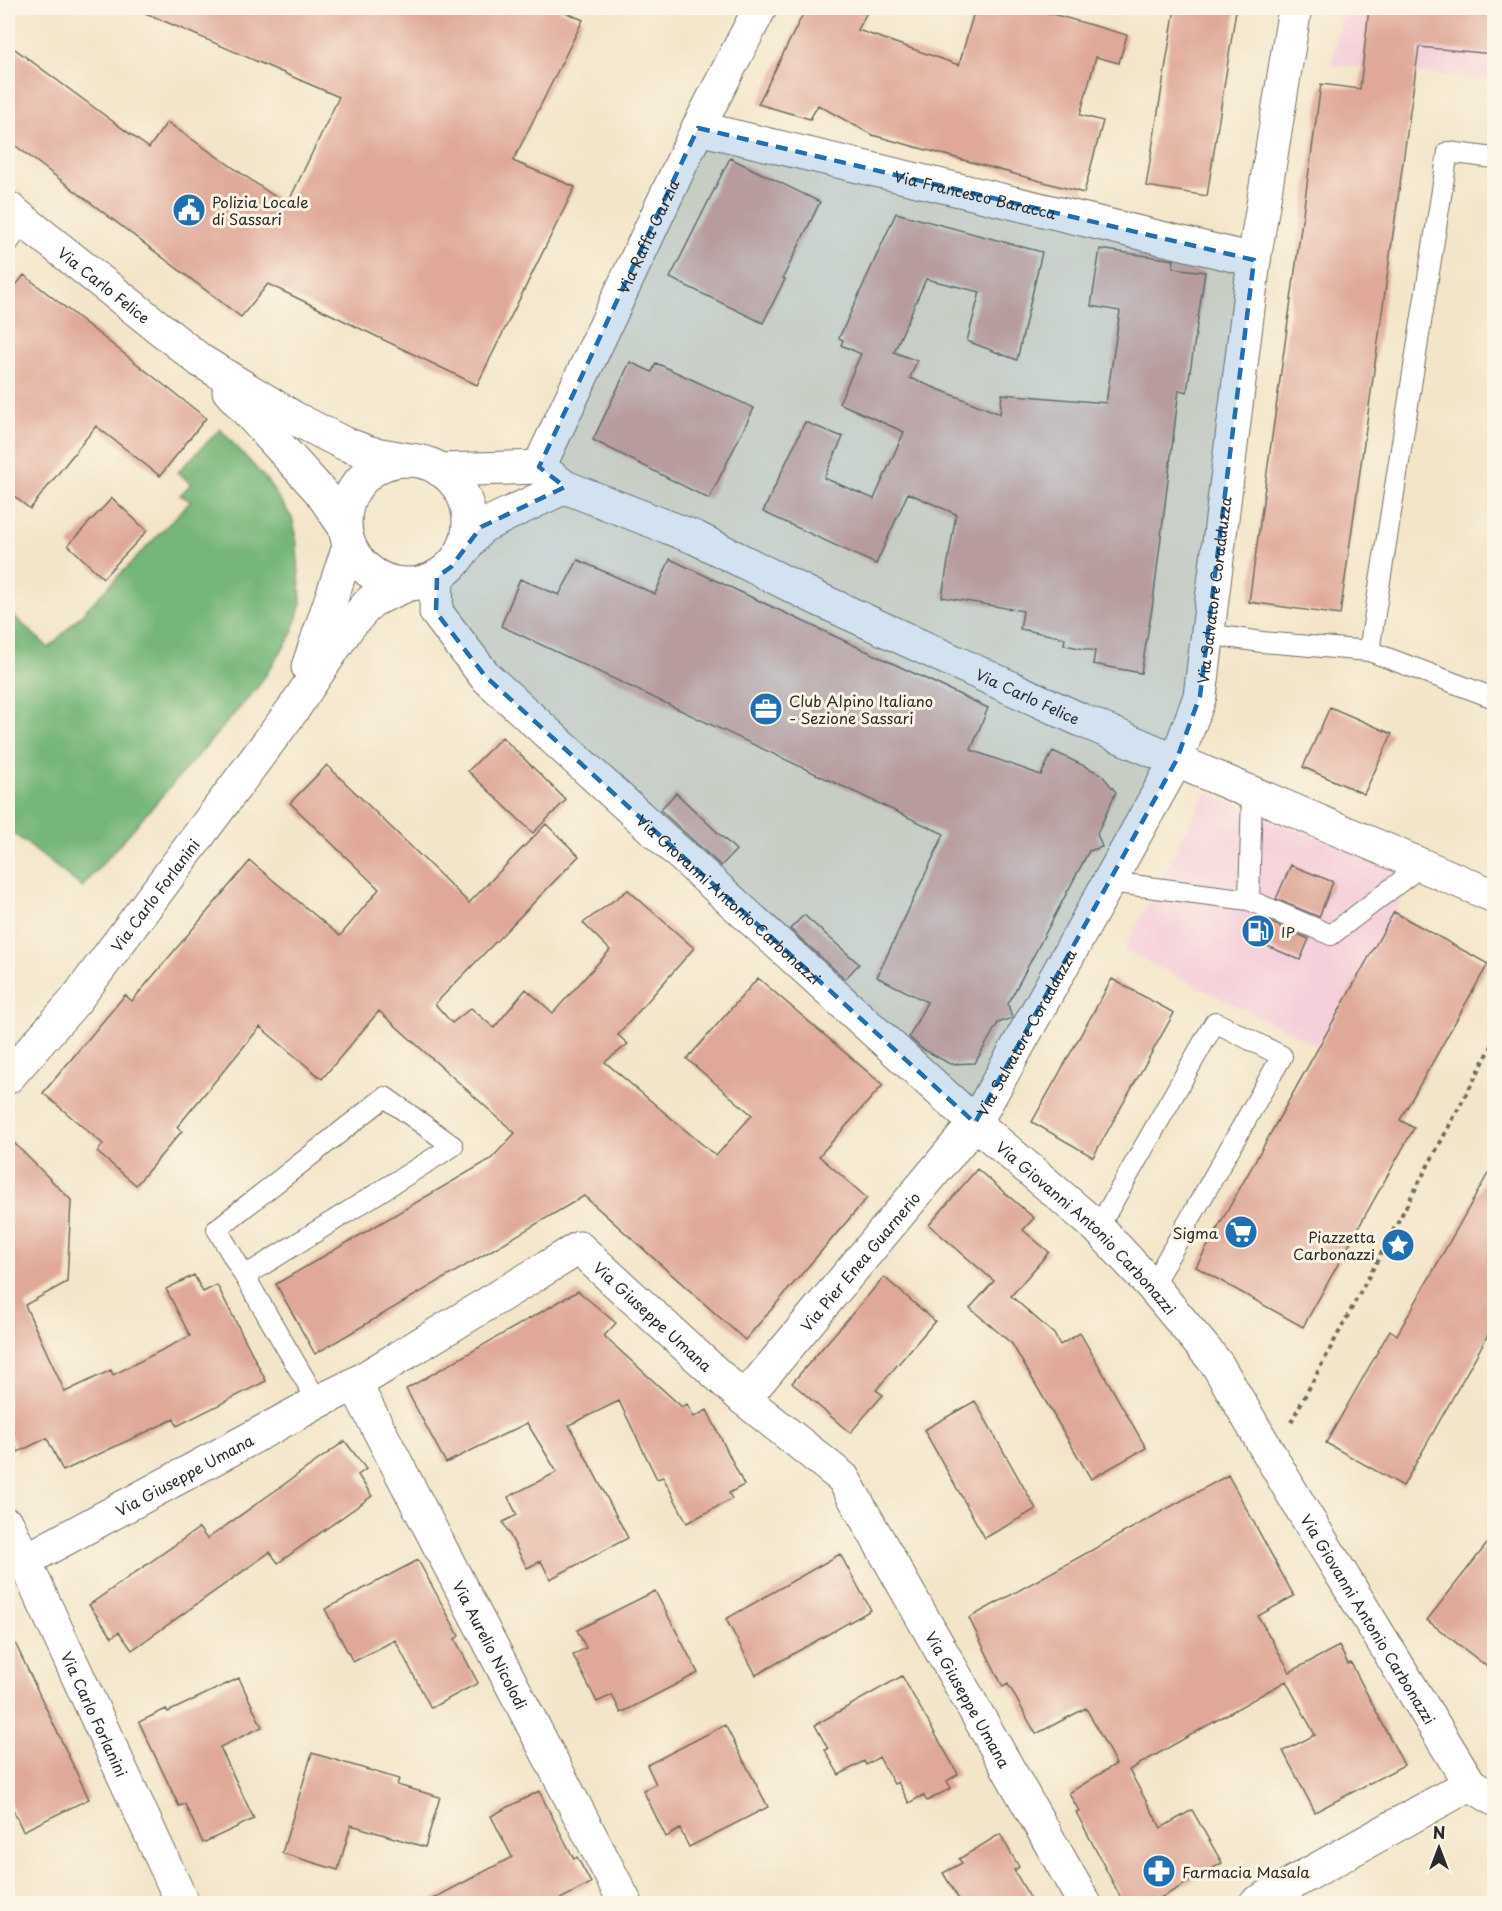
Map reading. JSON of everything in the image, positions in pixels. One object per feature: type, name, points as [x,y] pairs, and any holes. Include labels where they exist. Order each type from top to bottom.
[{"type":"street","name":"Via Raffa Garzia","points":[[539,466],[698,128],[760,8]]},
{"type":"street","name":"Via Salvatore Coradduzza","points":[[975,1123],[1176,761],[1200,696],[1254,260],[1295,8]]},
{"type":"street","name":"Via Francesco Baracca","points":[[698,128],[1254,260]]},
{"type":"street","name":"Via Carlo Felice","points":[[13,224],[201,361],[294,418],[343,443],[370,453],[409,460]]},
{"type":"street","name":"Via Carlo Felice","points":[[201,361],[320,491],[347,536]]},
{"type":"street","points":[[462,553],[468,536],[470,516],[465,498],[455,482],[440,470],[425,463],[409,460],[395,461],[380,466],[368,474],[357,484],[349,497],[345,511],[347,536],[358,562],[372,574],[389,582],[422,581],[451,567],[462,553],[481,526],[565,487]]},
{"type":"street","points":[[440,470],[539,466]]},
{"type":"street","name":"Via Carlo Felice","points":[[539,466],[565,487],[696,538],[816,598],[1176,761],[1494,896]]},
{"type":"street","name":"Via Carlo Forlanini","points":[[294,708],[347,536]]},
{"type":"street","name":"Via Carlo Forlanini","points":[[8,1077],[75,1001],[294,708],[348,627],[371,601],[422,581]]},
{"type":"street","name":"Via Giovanni Antonio Carbonazzi","points":[[422,581],[436,612],[485,676],[975,1123],[1098,1228],[1152,1286],[1217,1364],[1272,1458],[1482,1791]]},
{"type":"street","name":"Via Pier Enea Guarnerio","points":[[744,1399],[975,1123]]},
{"type":"street","name":"Via Giuseppe Umana","points":[[24,1561],[355,1384],[579,1248],[744,1399],[843,1478],[1085,1904]]},
{"type":"street","name":"Via Aurelio Nicolodi","points":[[355,1384],[626,1904]]},
{"type":"street","name":"Via Carlo Forlanini","points":[[8,1525],[183,1904]]},
{"type":"street","points":[[1255,1904],[1482,1791]]},
{"type":"lane","points":[[1369,651],[1448,152],[1494,158]]},
{"type":"lane","points":[[1207,634],[1262,642],[1369,651],[1494,698]]},
{"type":"lane","points":[[1249,900],[1252,793]]},
{"type":"lane","points":[[1109,882],[1249,900],[1331,935],[1422,865]]},
{"type":"lane","points":[[1098,1228],[1215,1022],[1282,1056],[1152,1286]]},
{"type":"lane","points":[[244,1276],[453,1146],[385,1098],[217,1229],[244,1276],[318,1402]]},
{"type":"path","points":[[1272,1458],[1494,1041]]},
{"type":"highlighted area","points":[[698,128],[1254,260],[1200,696],[1176,761],[975,1123],[485,676],[436,612],[437,577],[451,567],[481,527],[565,487],[539,467]]},
{"type":"shaded area","points":[[1344,8],[1494,8],[1494,80],[1331,65]]},
{"type":"shaded area","name":"IP","points":[[1206,793],[1416,876],[1318,1046],[1124,950]]},
{"type":"green space","points":[[220,429],[265,478],[292,518],[296,534],[301,603],[292,635],[257,688],[82,887],[8,829],[8,611],[49,648],[191,501],[180,495],[191,484],[178,472]]},
{"type":"building","points":[[134,8],[555,8],[583,20],[513,161],[575,187],[477,385],[268,284],[241,317],[8,140],[8,44],[149,148],[167,122],[287,205],[339,97]]},
{"type":"building","points":[[806,8],[869,8],[858,30],[959,65],[975,8],[1031,8],[1127,35],[1119,63],[1096,57],[1080,115],[1103,121],[1084,193],[872,135],[818,105],[810,119],[758,104]]},
{"type":"building","points":[[1175,8],[1236,10],[1207,196],[1146,186]]},
{"type":"building","points":[[1369,8],[1494,8],[1494,54],[1419,47],[1340,615],[1249,602],[1321,84],[1360,89]]},
{"type":"building","points":[[730,158],[820,202],[763,323],[670,278]]},
{"type":"building","points":[[896,213],[1042,252],[1017,360],[967,341],[980,292],[926,279],[894,352],[917,361],[910,378],[1000,414],[1002,394],[1106,403],[1120,311],[1091,306],[1100,249],[1174,260],[1173,268],[1205,272],[1187,392],[1179,390],[1153,602],[1141,673],[1093,664],[1095,651],[1064,645],[1065,638],[1020,629],[1023,611],[942,597],[956,514],[908,493],[876,564],[763,512],[805,422],[843,437],[824,478],[874,499],[904,432],[839,403],[861,354],[841,345],[843,340],[839,338]]},
{"type":"building","points":[[24,275],[206,418],[160,476],[96,426],[30,509],[8,491],[8,295]]},
{"type":"building","points":[[630,362],[652,372],[656,363],[754,408],[709,499],[593,440]]},
{"type":"building","points":[[112,498],[147,531],[103,578],[68,545]]},
{"type":"building","points":[[670,559],[988,708],[971,750],[1041,775],[1053,751],[1101,774],[1116,792],[1097,834],[1102,847],[1089,851],[1008,1004],[1012,1018],[998,1023],[975,1063],[950,1064],[921,1048],[909,1037],[927,1002],[877,977],[944,834],[501,626],[520,579],[559,595],[578,560],[655,594]]},
{"type":"building","points":[[1330,707],[1392,734],[1364,794],[1303,767]]},
{"type":"building","points":[[502,737],[566,800],[533,833],[468,771]]},
{"type":"building","points":[[327,765],[469,903],[546,824],[579,856],[435,1004],[452,1023],[471,1008],[494,1028],[526,989],[553,1013],[610,950],[583,923],[628,890],[694,948],[618,1035],[628,1044],[605,1062],[716,1156],[752,1115],[687,1059],[758,978],[883,1085],[819,1156],[867,1198],[745,1340],[584,1196],[315,1354],[276,1284],[491,1159],[515,1133],[379,1011],[322,1079],[260,1027],[177,1127],[182,1131],[136,1185],[97,1152],[103,1144],[43,1093],[125,995],[132,1001],[250,861],[340,936],[379,889],[290,803]]},
{"type":"building","points":[[676,793],[736,850],[721,866],[660,810]]},
{"type":"building","points":[[1291,865],[1333,882],[1319,917],[1276,899]]},
{"type":"building","points":[[1394,912],[1488,964],[1400,1120],[1414,1128],[1303,1327],[1196,1267]]},
{"type":"building","points":[[804,915],[859,964],[845,979],[790,929]]},
{"type":"building","points":[[1267,921],[1309,939],[1300,960],[1258,942]]},
{"type":"building","points":[[1112,979],[1174,1013],[1093,1157],[1032,1122]]},
{"type":"building","points":[[8,1137],[71,1200],[67,1282],[25,1305],[65,1392],[111,1370],[113,1375],[190,1336],[166,1289],[194,1275],[203,1292],[217,1285],[266,1381],[177,1426],[174,1419],[63,1471],[47,1438],[18,1452],[8,1430]]},
{"type":"building","points":[[1494,1163],[1494,1324],[1403,1486],[1326,1443],[1390,1330],[1397,1335]]},
{"type":"building","points":[[977,1169],[1034,1218],[1023,1230],[1049,1252],[1011,1296],[1054,1334],[1060,1345],[1080,1333],[1146,1448],[1091,1479],[1012,1344],[970,1308],[994,1281],[929,1225]]},
{"type":"building","points":[[884,1277],[935,1321],[876,1390],[883,1395],[850,1433],[792,1383]]},
{"type":"building","points":[[578,1291],[616,1323],[604,1336],[682,1407],[687,1404],[694,1417],[707,1410],[744,1485],[729,1493],[732,1499],[687,1523],[663,1477],[657,1479],[619,1401],[569,1425],[628,1538],[550,1579],[541,1561],[527,1568],[503,1522],[517,1515],[508,1497],[557,1472],[527,1423],[446,1463],[406,1389]]},
{"type":"building","points":[[975,1401],[1036,1509],[985,1538],[924,1430]]},
{"type":"building","points":[[345,1441],[366,1469],[358,1475],[372,1496],[278,1563],[270,1552],[132,1650],[119,1632],[112,1637],[89,1605],[199,1528],[207,1539]]},
{"type":"building","points":[[1228,1475],[1294,1596],[1258,1616],[1290,1672],[1339,1646],[1348,1664],[1351,1663],[1404,1765],[1315,1812],[1283,1751],[1315,1735],[1286,1681],[1129,1770],[1161,1828],[1192,1810],[1222,1863],[1150,1904],[1124,1904],[1076,1812],[1079,1811],[1069,1793],[1116,1764],[1086,1708],[1036,1734],[1008,1684],[1003,1687],[969,1618]]},
{"type":"building","points":[[1494,1535],[1494,1672],[1427,1620]]},
{"type":"building","points":[[840,1554],[871,1610],[756,1675],[726,1619]]},
{"type":"building","points":[[418,1560],[459,1636],[455,1639],[478,1683],[431,1708],[395,1640],[353,1662],[325,1609]]},
{"type":"building","points":[[655,1591],[698,1673],[621,1713],[612,1695],[597,1702],[573,1655],[586,1648],[577,1630]]},
{"type":"building","points":[[8,1628],[89,1799],[23,1831],[8,1799]]},
{"type":"building","points":[[902,1676],[958,1774],[947,1781],[951,1788],[927,1801],[923,1795],[909,1803],[898,1782],[894,1784],[879,1757],[866,1765],[864,1761],[839,1775],[825,1750],[828,1749],[815,1725]]},
{"type":"building","points":[[239,1678],[262,1727],[220,1747],[254,1819],[203,1843],[185,1804],[179,1806],[139,1722],[166,1709],[168,1712]]},
{"type":"building","points":[[725,1725],[768,1807],[689,1847],[680,1829],[666,1837],[643,1790],[656,1784],[647,1765]]},
{"type":"building","points":[[312,1753],[399,1779],[397,1785],[440,1797],[425,1847],[351,1825],[338,1870],[282,1853]]},
{"type":"building","points":[[539,1791],[574,1859],[577,1857],[591,1883],[551,1904],[423,1904],[512,1857],[491,1816]]},
{"type":"building","points":[[1000,1834],[1019,1867],[1014,1870],[1033,1903],[961,1903],[943,1873],[962,1863],[959,1859]]},
{"type":"place","name":"Polizia Locale di Sassari","points":[[189,210]]},
{"type":"place","name":"Club Alpino Italiano - Sezione Sassari","points":[[766,709]]},
{"type":"place","name":"IP","points":[[1258,931]]},
{"type":"place","name":"Sigma","points":[[1241,1232]]},
{"type":"place","name":"Piazzetta Carbonazzi","points":[[1398,1245]]},
{"type":"place","name":"Farmacia Masala","points":[[1159,1871]]}]
